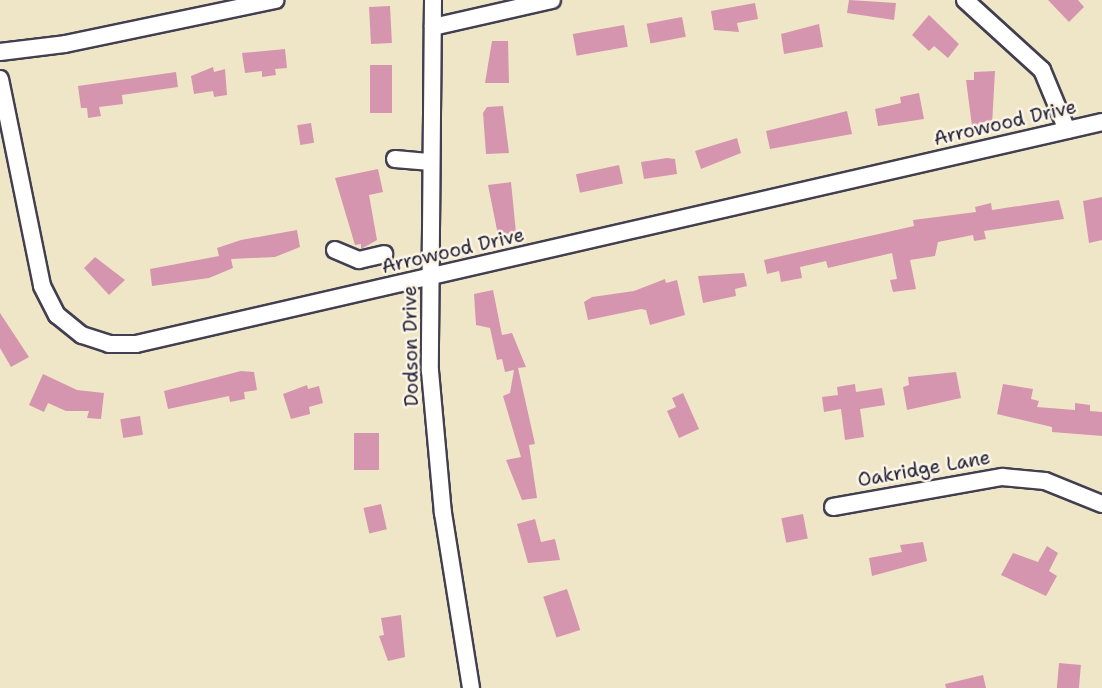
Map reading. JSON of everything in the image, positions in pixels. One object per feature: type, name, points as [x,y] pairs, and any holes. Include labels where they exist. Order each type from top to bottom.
[{"type":"street","points":[[0,52],[65,44],[275,0]]},
{"type":"street","name":"Dodson Drive","points":[[433,0],[430,278],[435,448],[471,688]]},
{"type":"street","points":[[433,27],[552,0]]},
{"type":"street","points":[[965,0],[1042,70],[1067,130]]},
{"type":"street","name":"Arrowood Drive","points":[[0,79],[42,286],[57,315],[82,335],[109,344],[136,344],[1102,122]]},
{"type":"street","points":[[395,159],[431,162]]},
{"type":"street","points":[[335,250],[359,260],[386,262],[391,286]]},
{"type":"street","name":"Oakridge Lane","points":[[833,507],[1002,477],[1062,485],[1102,504]]},
{"type":"building","points":[[849,0],[896,3],[894,20],[847,13]]},
{"type":"building","points":[[1048,0],[1078,0],[1084,7],[1069,22]]},
{"type":"building","points":[[755,3],[758,19],[737,23],[739,32],[714,30],[711,11]]},
{"type":"building","points":[[390,6],[392,43],[371,44],[369,7]]},
{"type":"building","points":[[929,15],[959,44],[948,58],[934,46],[929,51],[912,35]]},
{"type":"building","points":[[682,17],[686,37],[650,44],[647,24]]},
{"type":"building","points":[[819,24],[823,47],[784,54],[781,34]]},
{"type":"building","points":[[624,25],[628,47],[577,56],[573,34]]},
{"type":"building","points":[[492,41],[508,41],[509,83],[485,83]]},
{"type":"building","points":[[285,49],[287,68],[275,69],[276,75],[262,77],[262,71],[245,73],[242,53]]},
{"type":"building","points":[[370,65],[392,65],[392,113],[370,113]]},
{"type":"building","points":[[213,67],[214,72],[225,69],[227,95],[214,97],[213,91],[194,94],[191,76]]},
{"type":"building","points":[[995,71],[992,125],[972,126],[966,80],[974,80],[974,72]]},
{"type":"building","points":[[176,72],[178,87],[122,95],[123,104],[99,107],[101,116],[88,118],[87,108],[81,108],[78,86]]},
{"type":"building","points":[[919,93],[924,119],[878,126],[875,109],[901,103],[900,97]]},
{"type":"building","points":[[503,106],[509,153],[486,154],[483,113],[487,107]]},
{"type":"building","points":[[847,111],[852,134],[770,149],[766,131]]},
{"type":"building","points":[[311,123],[314,143],[300,145],[297,125]]},
{"type":"building","points":[[737,138],[741,153],[701,169],[695,151]]},
{"type":"building","points":[[675,159],[677,174],[644,179],[641,162]]},
{"type":"building","points":[[619,165],[623,184],[580,193],[576,174]]},
{"type":"building","points":[[378,169],[383,192],[369,195],[377,240],[361,249],[361,244],[355,245],[335,178]]},
{"type":"building","points":[[511,182],[516,233],[498,235],[488,185]]},
{"type":"building","points":[[1102,197],[1102,240],[1089,243],[1083,201]]},
{"type":"building","points":[[1059,200],[1064,219],[984,231],[986,239],[974,241],[973,235],[938,242],[935,256],[910,260],[916,289],[893,292],[890,280],[897,279],[892,253],[828,268],[826,261],[800,267],[802,278],[781,282],[779,271],[767,274],[764,260],[914,226],[913,220],[976,212],[975,207],[991,203],[992,210]]},
{"type":"building","points":[[297,230],[300,247],[275,257],[231,259],[233,268],[209,278],[152,286],[150,269],[219,256],[217,248],[241,240]]},
{"type":"building","points":[[95,257],[125,280],[109,295],[84,268]]},
{"type":"building","points":[[744,273],[747,286],[735,289],[736,296],[703,303],[698,276]]},
{"type":"building","points":[[665,279],[666,283],[677,280],[685,315],[650,325],[646,310],[641,309],[588,320],[584,302],[592,297],[634,291]]},
{"type":"building","points":[[493,290],[502,335],[512,333],[526,367],[518,368],[535,444],[529,445],[537,498],[522,500],[506,460],[521,457],[503,396],[510,393],[514,370],[505,372],[502,359],[497,360],[490,328],[476,325],[474,294]]},
{"type":"building","points":[[0,313],[29,357],[11,367],[0,348]]},
{"type":"building","points":[[241,371],[254,372],[257,390],[244,392],[245,399],[230,402],[229,396],[168,409],[164,391]]},
{"type":"building","points":[[956,372],[961,398],[907,410],[903,387],[909,385],[908,377]]},
{"type":"building","points":[[43,374],[77,390],[104,393],[101,419],[87,418],[89,411],[66,411],[48,403],[44,412],[29,405]]},
{"type":"building","points":[[855,384],[856,392],[882,388],[885,405],[860,409],[864,437],[845,440],[841,409],[824,412],[822,397],[838,395],[837,387]]},
{"type":"building","points":[[1003,384],[1033,389],[1031,399],[1039,401],[1037,407],[1075,410],[1075,403],[1090,405],[1090,411],[1102,412],[1102,436],[1052,432],[1052,427],[997,414]]},
{"type":"building","points":[[307,385],[308,389],[319,386],[323,403],[309,407],[310,414],[291,419],[283,394]]},
{"type":"building","points":[[683,393],[699,429],[679,438],[667,411],[676,407],[672,398]]},
{"type":"building","points":[[140,416],[143,435],[123,438],[120,419]]},
{"type":"building","points":[[354,433],[379,433],[379,470],[354,470]]},
{"type":"building","points":[[381,504],[387,529],[369,533],[363,508]]},
{"type":"building","points":[[803,514],[808,539],[786,543],[781,518]]},
{"type":"building","points":[[535,519],[541,542],[555,539],[560,560],[528,563],[517,524]]},
{"type":"building","points":[[923,542],[927,561],[872,576],[869,558],[902,552],[900,545]]},
{"type":"building","points":[[1047,546],[1058,553],[1049,571],[1057,576],[1046,596],[1001,575],[1013,553],[1038,562]]},
{"type":"building","points":[[567,589],[580,630],[557,638],[543,597]]},
{"type":"building","points":[[401,615],[405,657],[388,661],[379,636],[384,635],[381,618]]},
{"type":"building","points":[[1059,663],[1081,665],[1079,688],[1057,688]]},
{"type":"building","points":[[983,675],[986,688],[946,688],[945,684]]}]
